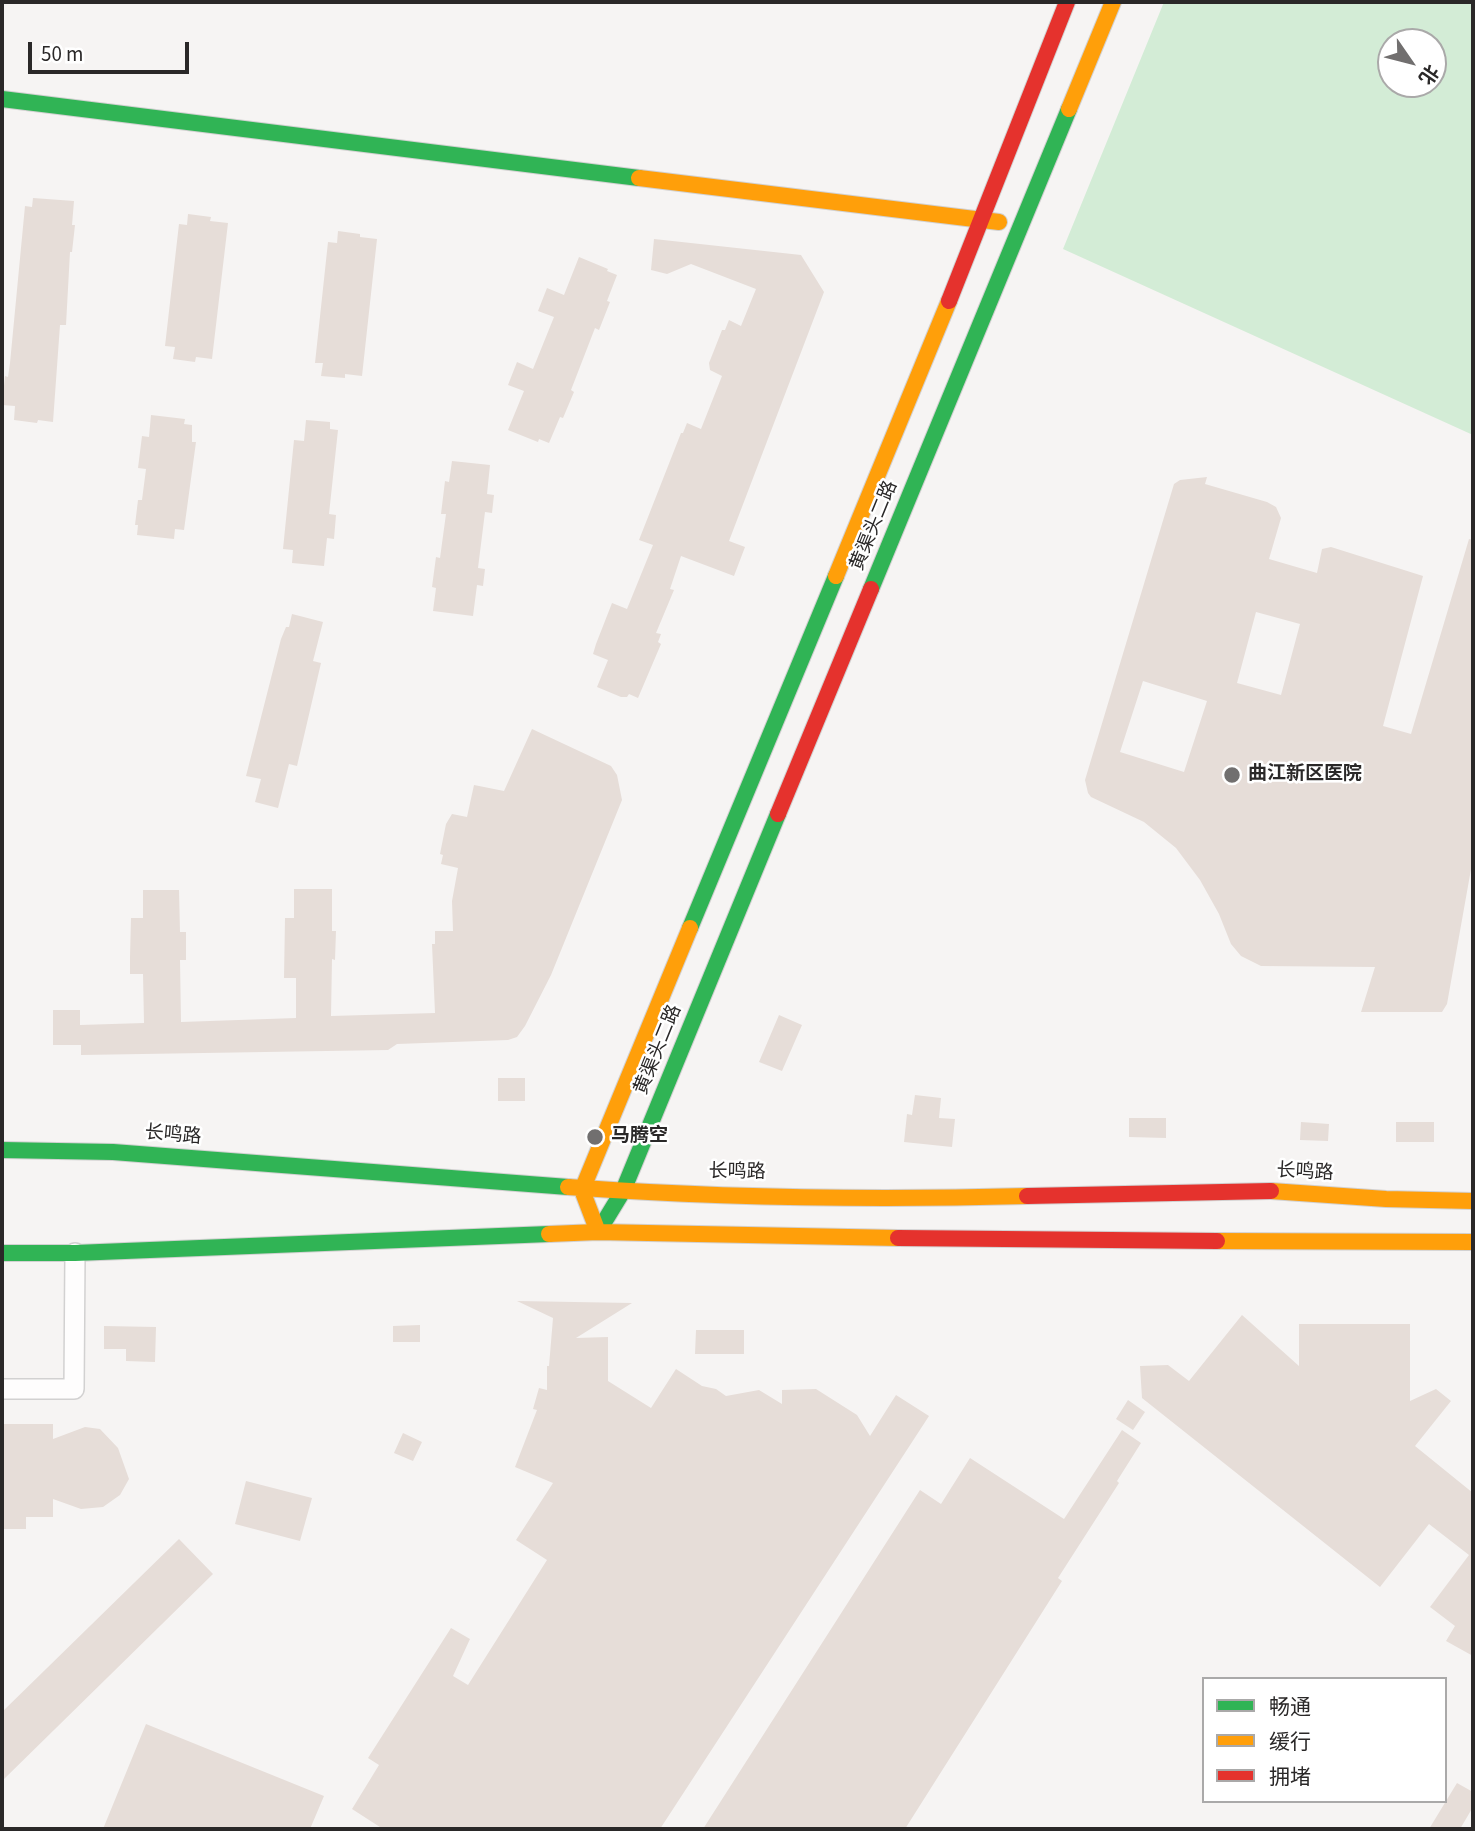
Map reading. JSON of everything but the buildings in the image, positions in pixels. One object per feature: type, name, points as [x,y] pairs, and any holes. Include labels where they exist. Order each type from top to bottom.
[{"type":"main road","name":"黄渠头二路","points":[[582,1190],[983,220],[1067,2]]},
{"type":"main road","name":"黄渠头二路","points":[[598,1232],[623,1191],[1113,2]]},
{"type":"main road","points":[[2,99],[1022,225]]},
{"type":"main road","name":"长鸣路","points":[[2,1150],[113,1152],[582,1190],[909,1199],[1272,1191],[1385,1199],[1473,1201]]},
{"type":"main road","points":[[582,1190],[598,1232]]},
{"type":"main road","points":[[2,1254],[598,1232],[1076,1241],[1473,1242]]},
{"type":"street","points":[[2,1390],[74,1389],[75,1253]]},
{"type":"green space","points":[[1164,2],[1473,2],[1473,435],[1063,249]]},
{"type":"traffic: fast","points":[[2,99],[639,178]]},
{"type":"traffic: fast","points":[[871,589],[1069,109]]},
{"type":"traffic: fast","points":[[690,928],[836,576]]},
{"type":"traffic: fast","points":[[598,1232],[623,1191],[778,814]]},
{"type":"traffic: fast","points":[[2,1150],[113,1152],[568,1187]]},
{"type":"traffic: fast","points":[[2,1253],[75,1253],[549,1234]]},
{"type":"traffic: slow","points":[[1069,109],[1113,2]]},
{"type":"traffic: slow","points":[[639,178],[999,222]]},
{"type":"traffic: slow","points":[[836,576],[949,301]]},
{"type":"traffic: slow","points":[[598,1232],[582,1190],[690,928]]},
{"type":"traffic: slow","points":[[568,1187],[797,1197],[1027,1196]]},
{"type":"traffic: slow","points":[[1271,1191],[1386,1199],[1473,1201]]},
{"type":"traffic: slow","points":[[549,1234],[598,1232],[898,1238]]},
{"type":"traffic: slow","points":[[1217,1241],[1473,1242]]},
{"type":"traffic: jam","points":[[949,301],[1067,2]]},
{"type":"traffic: jam","points":[[778,814],[871,589]]},
{"type":"traffic: jam","points":[[1027,1196],[1271,1191]]},
{"type":"traffic: jam","points":[[898,1238],[1217,1241]]},
{"type":"place","name":"曲江新区医院","points":[[1232,775]]},
{"type":"place","name":"马腾空","points":[[595,1137]]}]
